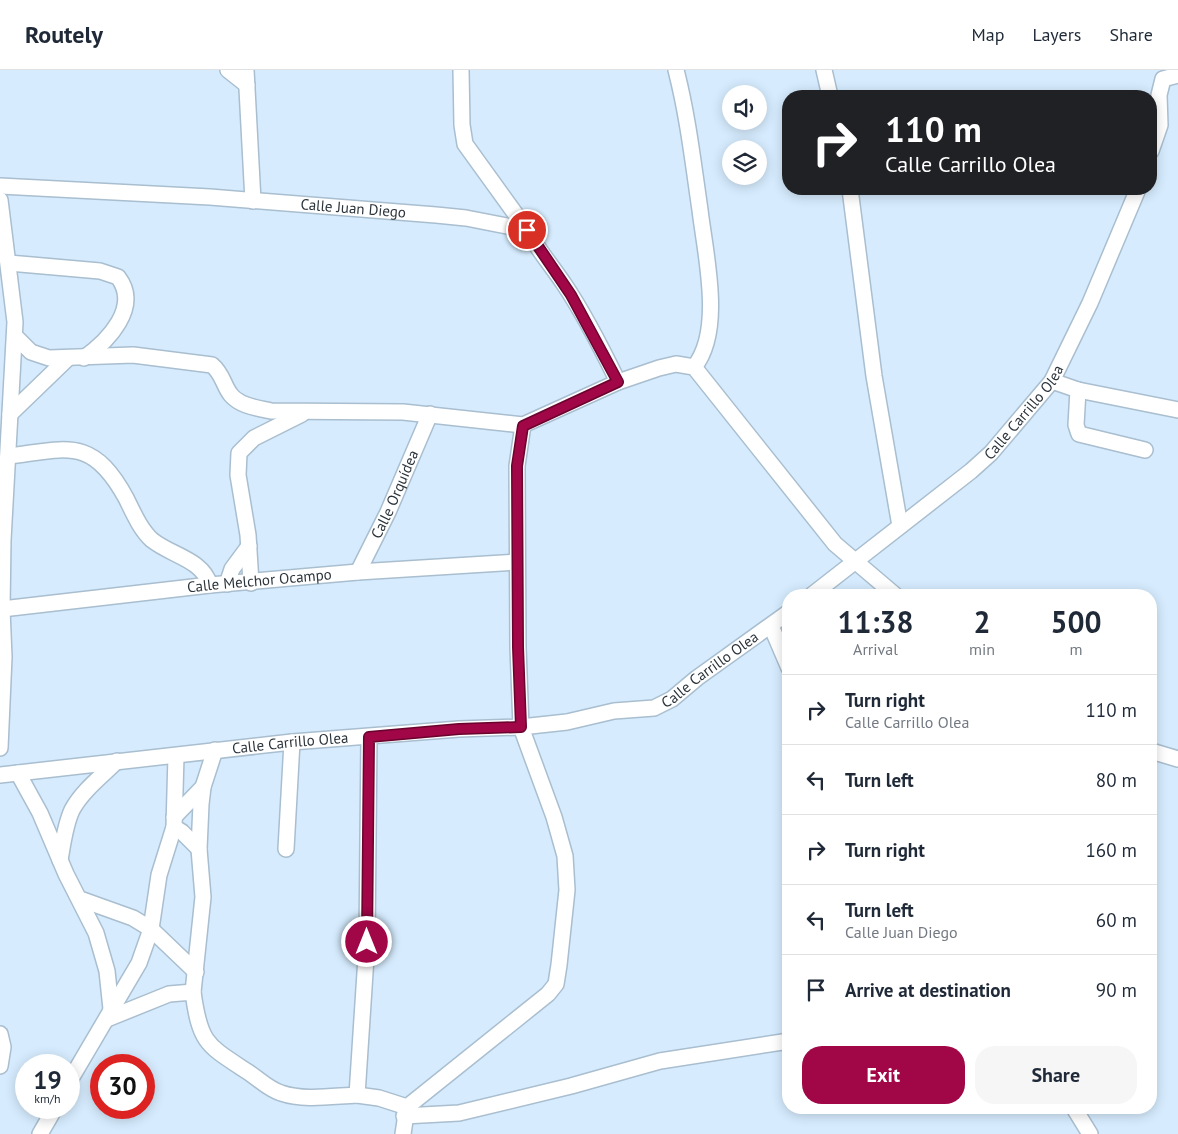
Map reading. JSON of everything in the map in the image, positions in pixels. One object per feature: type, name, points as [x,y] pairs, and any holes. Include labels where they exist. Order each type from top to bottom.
[{"type":"street","points":[[228,70],[246,78],[253,201]]},
{"type":"street","points":[[461,70],[462,125],[465,144],[568,291],[618,382]]},
{"type":"street","points":[[676,70],[690,128],[709,280],[707,337],[704,351],[694,367]]},
{"type":"street","points":[[824,70],[829,90]]},
{"type":"street","points":[[1157,133],[1160,124],[1160,86],[1163,79],[1178,75]]},
{"type":"street","name":"Calle Juan Diego","points":[[0,186],[436,214],[527,230]]},
{"type":"street","points":[[851,195],[874,376],[900,526]]},
{"type":"street","name":"Calle Carrillo Olea","points":[[820,589],[991,453],[1052,381],[1090,303],[1135,195]]},
{"type":"street","points":[[0,200],[15,306],[2,609],[4,657],[0,748]]},
{"type":"street","points":[[9,263],[108,272],[121,281],[125,298],[122,317],[112,333],[84,358]]},
{"type":"street","points":[[15,336],[25,348],[38,355],[67,359],[144,356],[212,365],[220,373],[232,396],[245,404],[271,411],[374,410],[430,414],[523,426],[618,382],[666,365],[676,364],[694,367],[823,529],[841,549],[888,589]]},
{"type":"street","points":[[10,414],[67,359]]},
{"type":"street","points":[[1052,381],[1078,390],[1178,410]]},
{"type":"street","points":[[1078,390],[1076,424],[1079,434],[1145,450]]},
{"type":"street","points":[[251,583],[249,546],[238,475],[239,453],[254,438],[306,412]]},
{"type":"street","name":"Calle Orquídea","points":[[358,572],[388,512],[430,414]]},
{"type":"street","points":[[402,1134],[406,1112],[531,1009],[556,984],[568,890],[564,856],[554,817],[527,749],[521,727],[517,466],[523,426]]},
{"type":"street","points":[[8,456],[65,448],[88,453],[104,467],[122,491],[137,519],[152,539],[196,564],[207,576],[210,585]]},
{"type":"street","points":[[227,584],[232,569],[249,546]]},
{"type":"street","name":"Calle Melchor Ocampo","points":[[2,609],[210,585],[251,583],[358,572],[517,562]]},
{"type":"street","name":"Calle Carrillo Olea","points":[[0,775],[292,742],[459,729],[521,727],[567,722],[614,711],[654,708],[665,704],[704,672],[782,618]]},
{"type":"street","points":[[772,626],[782,651]]},
{"type":"street","points":[[357,1095],[367,942],[369,737]]},
{"type":"street","points":[[286,849],[292,742]]},
{"type":"street","points":[[215,750],[203,787],[199,824],[203,896],[196,972],[192,992],[199,1025],[211,1047],[269,1087],[281,1093],[298,1096],[357,1095],[379,1098],[406,1112],[458,1113],[571,1086],[653,1062],[782,1042]]},
{"type":"street","points":[[1157,753],[1178,759]]},
{"type":"street","points":[[80,1063],[139,963],[150,929],[159,875],[174,822],[176,756]]},
{"type":"street","points":[[60,860],[64,834],[72,810],[117,761]]},
{"type":"street","points":[[18,773],[40,813],[60,860],[80,899],[103,955],[110,986],[109,1014]]},
{"type":"street","points":[[174,822],[203,787]]},
{"type":"street","points":[[174,822],[199,849]]},
{"type":"street","points":[[80,899],[133,918],[150,929],[196,972]]},
{"type":"street","points":[[109,1014],[169,994],[192,992]]},
{"type":"street","points":[[0,1034],[2,1047],[0,1066]]},
{"type":"street","points":[[1078,1114],[1090,1134]]},
{"type":"street","points":[[40,1134],[49,1119]]},
{"type":"route","points":[[367,942],[369,737],[459,729],[521,727],[518,647],[517,466],[523,426],[618,382],[564,283],[540,253],[527,230]]}]
